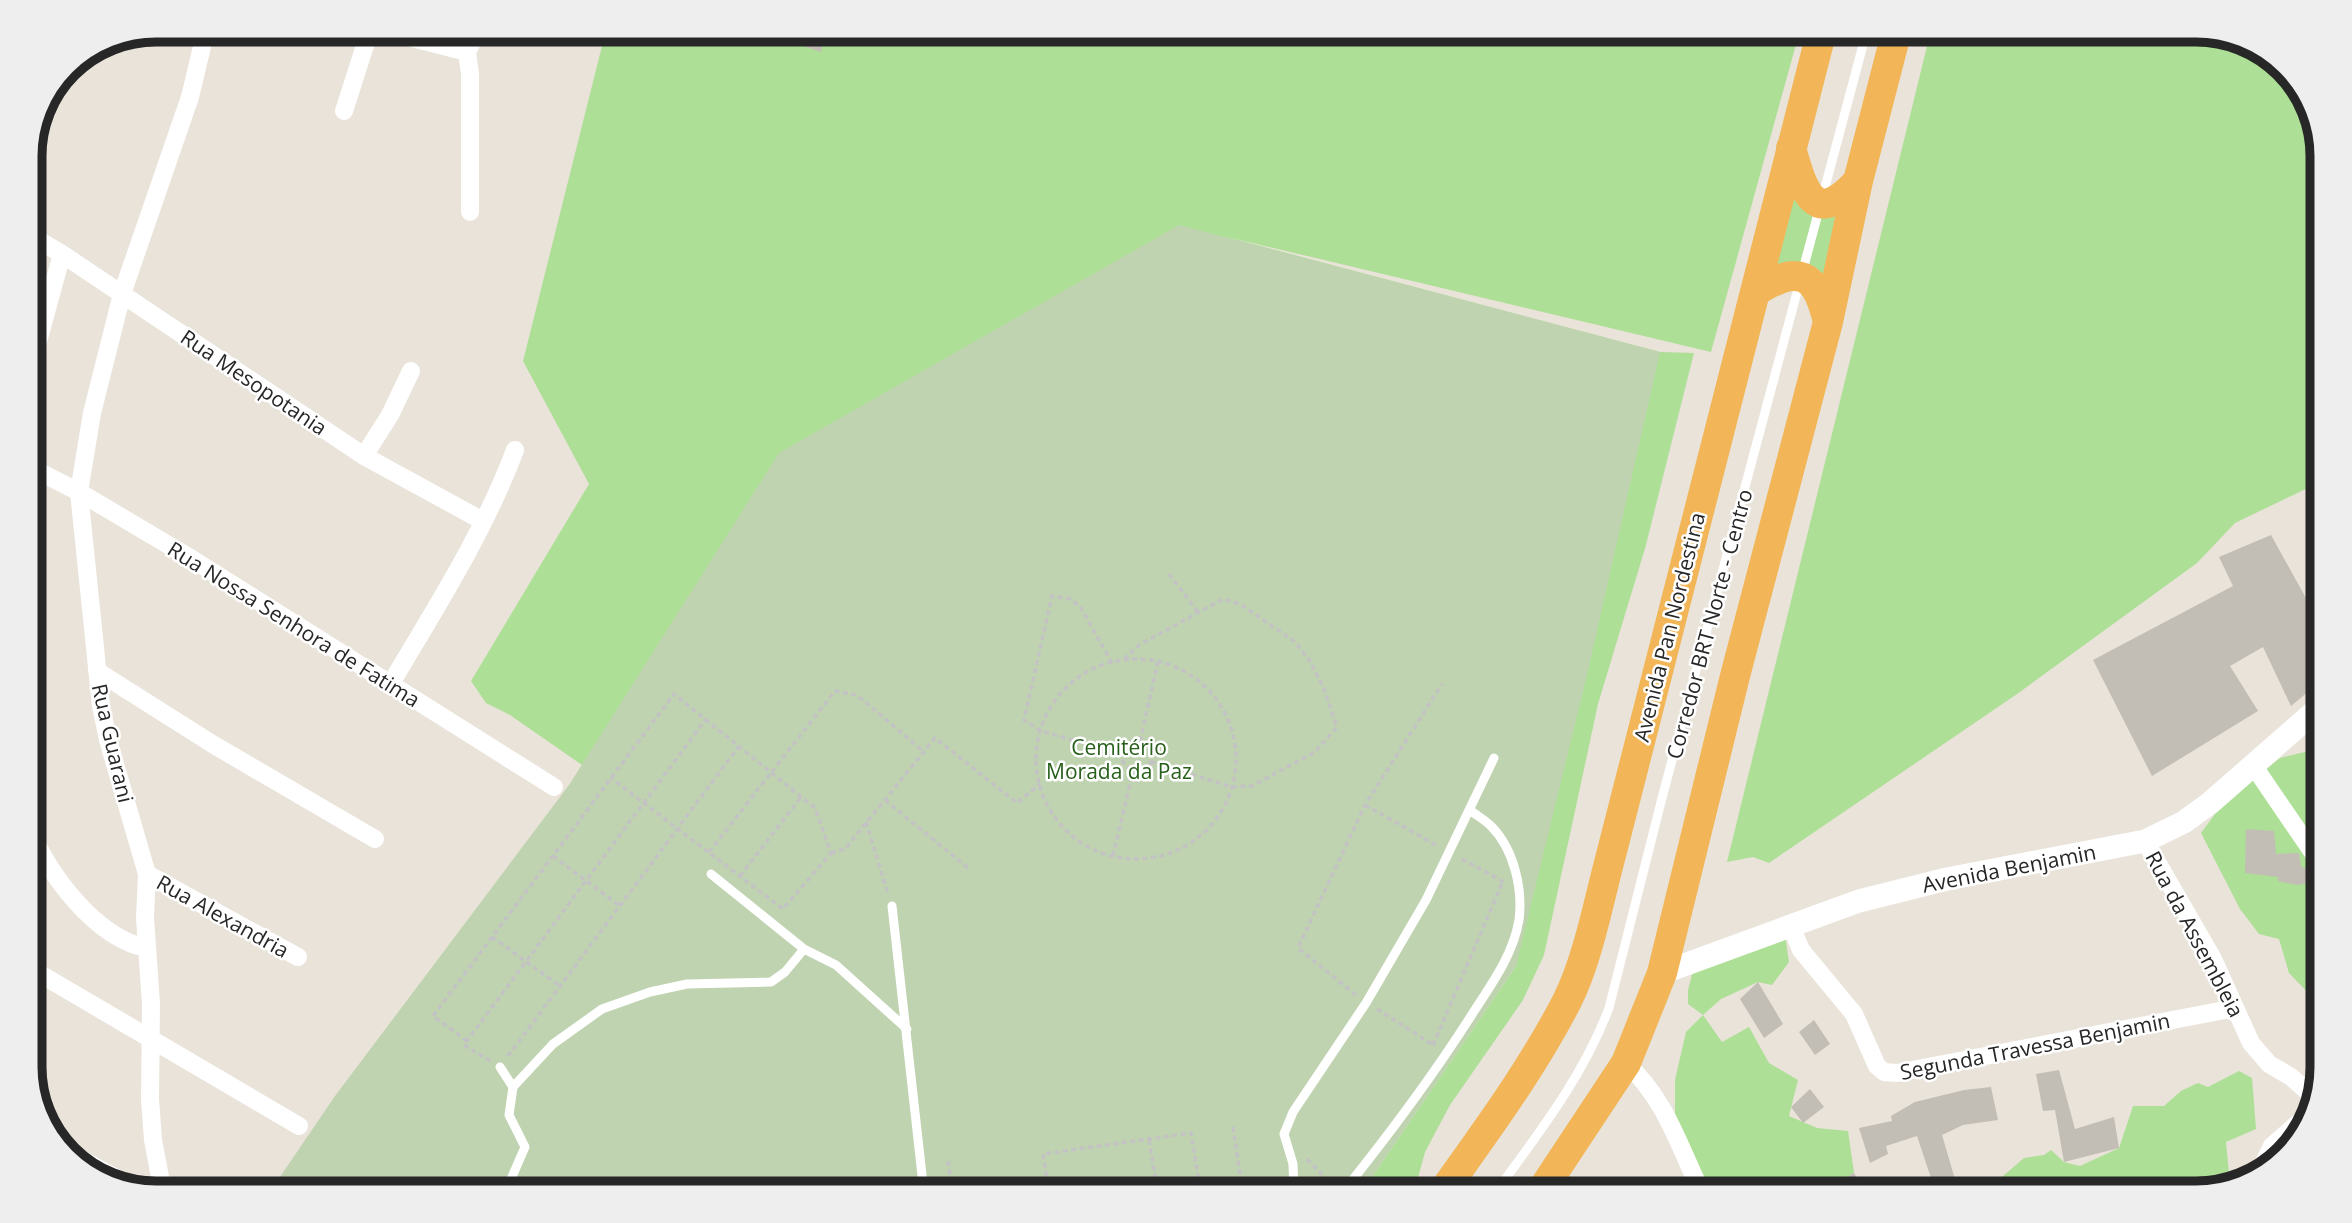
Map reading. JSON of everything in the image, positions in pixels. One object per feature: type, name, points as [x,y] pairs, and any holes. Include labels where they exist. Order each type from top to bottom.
[{"type":"highway","name":"Avenida Pan Nordestina","points":[[1450,1181],[1536,1056],[1578,975],[1819,42]]},
{"type":"highway","points":[[1548,1181],[1626,1063],[1662,973],[1735,676],[1828,322],[1858,181],[1894,42]]},
{"type":"highway","points":[[1790,148],[1804,189],[1811,198],[1821,204],[1834,203],[1844,197],[1858,181]]},
{"type":"highway","points":[[1755,292],[1774,280],[1790,275],[1801,277],[1815,285],[1823,299],[1828,322]]},
{"type":"street","name":"Rua Guarani","points":[[160,1181],[150,1099],[147,874],[108,740],[101,705],[79,492],[92,413],[122,294],[190,97],[203,42]]},
{"type":"street","points":[[344,111],[366,42]]},
{"type":"street","points":[[428,42],[467,52]]},
{"type":"street","points":[[470,212],[470,74],[467,52],[472,42]]},
{"type":"street","name":"Rua Mesopotania","points":[[42,242],[364,456],[483,521]]},
{"type":"street","points":[[42,328],[62,254]]},
{"type":"street","points":[[364,456],[390,415],[411,371]]},
{"type":"street","points":[[390,685],[483,521],[515,450]]},
{"type":"street","name":"Rua Nossa Senhora de Fatima","points":[[42,473],[79,492],[236,586],[554,787]]},
{"type":"street","points":[[97,671],[214,745],[375,839]]},
{"type":"street","name":"Avenida Benjamin","points":[[1662,973],[1859,901],[1901,890],[2144,841],[2184,822],[2310,715]]},
{"type":"street","points":[[2253,765],[2310,848]]},
{"type":"street","name":"Rua da Assembleia","points":[[2144,841],[2213,959],[2250,1043],[2258,1054],[2308,1090]]},
{"type":"street","points":[[42,853],[47,863],[95,920],[129,944],[146,948]]},
{"type":"street","name":"Rua Alexandria","points":[[147,874],[298,957]]},
{"type":"street","name":"Segunda Travessa Benjamin","points":[[1791,926],[1801,950],[1854,1014],[1877,1066],[1884,1072],[1897,1073],[2235,1008]]},
{"type":"street","points":[[42,975],[299,1126]]},
{"type":"street","points":[[1626,1063],[1655,1094],[1696,1181]]},
{"type":"street","points":[[2267,1156],[2272,1146],[2292,1129]]},
{"type":"street","points":[[154,1181],[159,1175]]},
{"type":"lane","name":"Corredor BRT Norte - Centro","points":[[1504,1181],[1583,1066],[1597,1040],[1609,1008],[1864,42]]},
{"type":"lane","points":[[1294,1181],[1293,1164],[1284,1134],[1293,1112],[1366,1003],[1426,900],[1494,758]]},
{"type":"lane","points":[[1350,1181],[1449,1052],[1499,974],[1513,943],[1519,920],[1518,874],[1498,835],[1491,826],[1469,810]]},
{"type":"lane","points":[[711,874],[804,948],[836,965],[907,1029]]},
{"type":"lane","points":[[892,906],[923,1181]]},
{"type":"lane","points":[[510,1181],[525,1147],[509,1115],[513,1087],[553,1044],[602,1009],[650,992],[687,984],[771,982],[785,972],[804,948]]},
{"type":"lane","points":[[499,1067],[513,1087]]},
{"type":"path","points":[[1169,574],[1198,612]]},
{"type":"path","points":[[1112,663],[1081,608],[1071,599],[1052,596],[1024,720],[1041,731],[1121,754]]},
{"type":"path","points":[[1123,661],[1139,645],[1223,599],[1240,604],[1294,641],[1310,661],[1324,689],[1337,727],[1315,752],[1252,786],[1232,787],[1151,762]]},
{"type":"path","points":[[1123,661],[1157,662],[1194,679],[1221,708],[1228,721],[1235,747],[1232,787],[1215,821],[1187,845],[1151,858],[1114,856],[1088,847],[1066,830],[1050,809],[1040,784],[1037,757],[1041,731],[1049,709],[1071,683],[1090,671],[1123,661]]},
{"type":"path","points":[[1140,741],[1157,662]]},
{"type":"path","points":[[1298,948],[1365,805],[1443,684]]},
{"type":"path","points":[[709,852],[835,691],[857,695],[923,752]]},
{"type":"path","points":[[467,1041],[433,1016],[674,694],[815,808],[831,853]]},
{"type":"path","points":[[705,719],[464,1045],[499,1067],[739,747]]},
{"type":"path","points":[[611,778],[783,909],[831,853],[845,849],[935,738],[1017,803],[1040,784]]},
{"type":"path","points":[[1132,741],[1140,741],[1148,745],[1152,753],[1151,762],[1147,767],[1133,771],[1122,761],[1121,754],[1124,746],[1132,741]]},
{"type":"path","points":[[1114,856],[1133,771]]},
{"type":"path","points":[[740,876],[801,797]]},
{"type":"path","points":[[885,800],[968,868]]},
{"type":"path","points":[[866,822],[892,906]]},
{"type":"path","points":[[553,856],[620,906]]},
{"type":"path","points":[[1433,1045],[1503,881],[1518,874]]},
{"type":"path","points":[[492,937],[560,986]]},
{"type":"path","points":[[1233,1127],[1241,1181]]},
{"type":"path","points":[[1047,1181],[1043,1154],[1191,1133],[1199,1181]]},
{"type":"path","points":[[1284,1134],[1329,1181]]},
{"type":"path","points":[[1149,1139],[1156,1181]]},
{"type":"path","points":[[948,1161],[951,1181]]},
{"type":"path","points":[[1135,1181],[1155,1178]]},
{"type":"green space","points":[[603,42],[1797,42],[1711,352],[1223,236],[1660,352],[1694,353],[1646,545],[1598,704],[1544,955],[1523,1000],[1450,1105],[1425,1152],[1418,1178],[1412,1181],[1369,1181],[1516,966],[595,774],[510,715],[486,703],[471,681],[589,484],[523,361]]},
{"type":"green space","points":[[1928,42],[2196,42],[2226,46],[2259,61],[2282,81],[2291,93],[2304,119],[2310,148],[2310,487],[2235,523],[2197,563],[2017,694],[1769,863],[1753,857],[1727,862]]},
{"type":"green space","points":[[1790,147],[1811,198],[1858,181],[1828,322],[1815,285],[1755,292]]},
{"type":"green space","name":"Cemitério Morada da Paz","points":[[1179,225],[1660,352],[1586,679],[1516,966],[1369,1181],[277,1181],[335,1096],[569,785],[779,453]]},
{"type":"green space","points":[[2310,751],[2310,995],[2289,973],[2279,939],[2259,934],[2240,909],[2201,833],[2221,806],[2280,758]]},
{"type":"green space","points":[[1785,935],[1789,962],[1772,985],[1758,982],[1721,999],[1703,1015],[1688,1004],[1693,971]]},
{"type":"green space","points":[[1703,1015],[1722,1042],[1749,1027],[1769,1063],[1798,1080],[1789,1116],[1817,1128],[1848,1131],[1854,1173],[1840,1181],[1701,1181],[1675,1115],[1675,1080],[1686,1032]]},
{"type":"green space","points":[[2239,1071],[2252,1078],[2256,1129],[2226,1142],[2229,1176],[2196,1181],[1997,1181],[2024,1158],[2044,1155],[2051,1150],[2064,1162],[2080,1166],[2119,1148],[2133,1106],[2164,1106],[2181,1091],[2198,1083],[2208,1087]]},
{"type":"building","points":[[795,42],[823,42],[821,52]]},
{"type":"building","points":[[2271,535],[2310,605],[2310,690],[2291,706],[2263,647],[2230,666],[2258,711],[2152,776],[2093,660],[2233,586],[2219,557]]},
{"type":"building","points":[[2246,829],[2274,831],[2276,854],[2299,853],[2301,867],[2310,869],[2310,882],[2298,885],[2278,881],[2278,877],[2245,873]]},
{"type":"building","points":[[1758,982],[1783,1024],[1764,1038],[1740,999]]},
{"type":"building","points":[[1814,1020],[1830,1044],[1815,1055],[1799,1032]]},
{"type":"building","points":[[2059,1070],[2075,1129],[2114,1117],[2119,1148],[2064,1162],[2055,1110],[2043,1111],[2036,1074]]},
{"type":"building","points":[[1991,1087],[1998,1120],[1963,1125],[1942,1135],[1955,1181],[1932,1181],[1917,1136],[1886,1146],[1888,1154],[1870,1163],[1859,1128],[1892,1121],[1891,1116],[1915,1102],[1964,1090]]},
{"type":"building","points":[[1810,1089],[1824,1107],[1803,1123],[1791,1107]]},
{"type":"building","points":[[1854,1173],[1858,1181],[1840,1181]]}]
